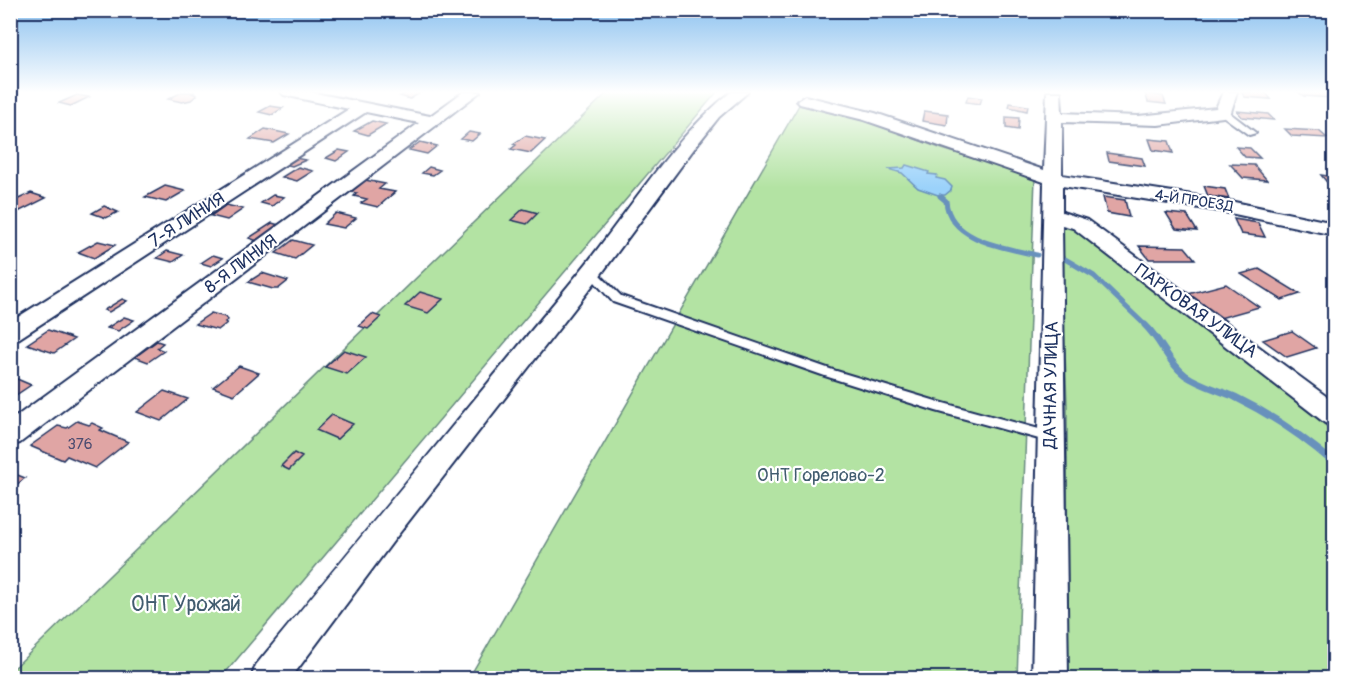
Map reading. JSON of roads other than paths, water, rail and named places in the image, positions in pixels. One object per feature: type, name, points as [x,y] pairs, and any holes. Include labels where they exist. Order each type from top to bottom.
[{"type":"street","name":"7-Я ЛИНИЯ","points":[[10,333],[336,124]]},
{"type":"street","name":"8-Я ЛИНИЯ","points":[[10,436],[428,124]]},
{"type":"street","points":[[269,678],[705,124]]},
{"type":"street","name":"4-Й ПРОЕЗД","points":[[894,124],[1052,179],[1224,206],[1335,229]]},
{"type":"street","name":"ДАЧНАЯ УЛИЦА","points":[[1050,678],[1053,124]]},
{"type":"street","name":"ПАРКОВАЯ УЛИЦА","points":[[1053,215],[1080,224],[1335,416]]},
{"type":"lane","points":[[1239,124],[1252,133]]},
{"type":"lane","points":[[591,272],[617,299],[829,373],[936,406],[1050,437]]},
{"type":"water","points":[[906,165],[929,172],[928,174],[937,175],[936,178],[945,180],[952,187],[951,190],[945,195],[938,195],[918,188],[902,173],[888,169],[904,168]]},
{"type":"waterway","points":[[940,196],[946,201],[949,215],[968,234],[995,245],[1037,255]]},
{"type":"waterway","points":[[1065,259],[1094,276],[1145,325]]},
{"type":"waterway","points":[[1145,325],[1173,363],[1185,375],[1262,411],[1299,435],[1334,463]]},
{"type":"park label","name":"ОНТ Горелово-2","points":[[821,475]]},
{"type":"park label","name":"ОНТ Урожай","points":[[186,604]]}]
